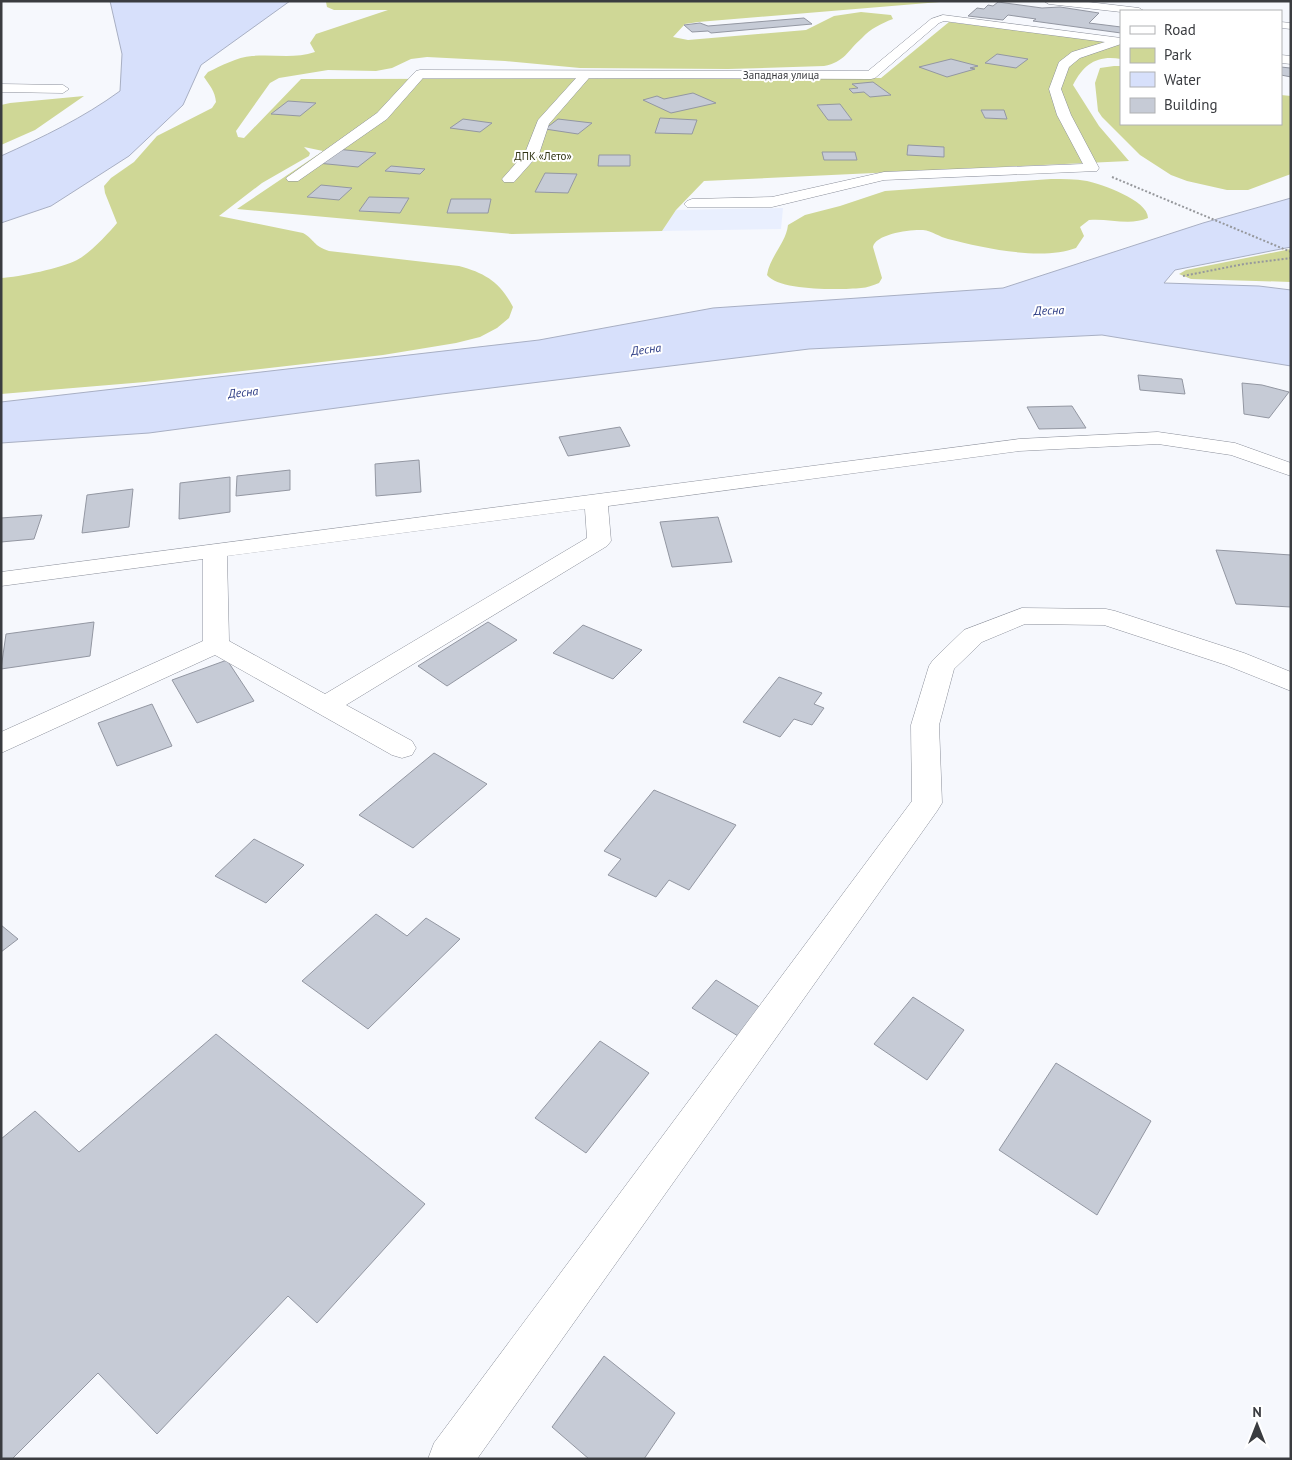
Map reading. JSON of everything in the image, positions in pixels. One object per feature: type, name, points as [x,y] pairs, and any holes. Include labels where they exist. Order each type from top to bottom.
[{"type":"street","points":[[1049,1],[1129,10]]},
{"type":"street","name":"Западная улица","points":[[293,178],[330,150],[382,116],[403,96],[420,74],[871,75],[935,21],[944,18],[1120,41]]},
{"type":"street","name":"Западная улица","points":[[1092,168],[1064,115],[1055,90],[1063,65],[1076,55],[1120,41]]},
{"type":"street","points":[[509,179],[532,154],[543,123],[586,74]]},
{"type":"street","points":[[1,88],[63,89]]},
{"type":"street","points":[[692,204],[772,202],[884,176],[1092,168]]},
{"type":"street","points":[[1,579],[1019,446],[1158,438],[1235,449],[1291,470]]},
{"type":"street","points":[[325,706],[599,541],[596,501]]},
{"type":"street","points":[[215,551],[216,645]]},
{"type":"street","points":[[450,1459],[927,803],[925,725],[942,666],[973,636],[1022,616],[1106,617],[1235,659],[1291,682]]},
{"type":"street","points":[[216,645],[402,748]]},
{"type":"street","points":[[1,743],[216,645]]},
{"type":"path","points":[[1092,168],[1282,250],[1291,252]]},
{"type":"path","points":[[1183,276],[1244,264],[1291,258]]},
{"type":"shaded area","points":[[783,208],[781,229],[662,231],[676,210]]},
{"type":"green space","name":"ДПК «Лето»","points":[[952,1],[698,22],[685,24],[673,37],[688,40],[806,30],[834,16],[861,12],[891,15],[893,19],[880,24],[869,32],[841,59],[824,66],[728,69],[580,68],[505,61],[427,57],[411,59],[392,68],[376,71],[328,70],[279,78],[270,83],[236,131],[238,137],[244,138],[301,79],[881,78],[949,22],[1120,43],[1120,59],[1105,58],[1092,63],[1087,66],[1073,85],[1099,126],[1129,161],[704,181],[676,210],[662,231],[512,234],[237,209],[323,151],[304,147],[310,153],[309,156],[262,183],[219,216],[303,233],[317,245],[329,251],[459,266],[477,272],[497,285],[508,298],[513,307],[509,318],[497,328],[480,337],[456,343],[383,355],[145,382],[1,394],[1,278],[40,272],[70,263],[82,257],[99,243],[117,223],[104,186],[111,178],[134,162],[157,136],[212,108],[216,102],[213,92],[204,77],[208,72],[229,62],[246,57],[299,55],[315,52],[310,43],[316,34],[388,10],[334,10],[327,7],[326,2]]},
{"type":"green space","points":[[1120,66],[1120,125],[1282,125],[1282,95],[1291,96],[1291,174],[1248,190],[1227,190],[1187,181],[1171,175],[1140,155],[1098,111],[1095,83],[1100,68]]},
{"type":"green space","points":[[84,96],[35,130],[1,145],[1,105]]},
{"type":"green space","points":[[1051,179],[1087,181],[1112,189],[1140,205],[1146,211],[1148,218],[1126,222],[1089,220],[1080,227],[1084,236],[1076,248],[1062,252],[1047,253],[1012,252],[978,246],[948,239],[923,230],[894,233],[875,242],[873,247],[882,278],[879,283],[863,288],[826,289],[797,287],[774,280],[767,275],[771,262],[787,232],[788,225],[805,215],[885,191]]},
{"type":"green space","points":[[1291,249],[1291,282],[1191,279],[1179,274],[1186,270]]},
{"type":"water","points":[[110,1],[290,1],[201,65],[183,105],[129,156],[51,206],[1,223],[1,156],[92,110],[120,91],[122,54]]},
{"type":"water","name":"Десна","points":[[1291,198],[1291,247],[1175,270],[1164,283],[1259,286],[1291,290],[1291,366],[1102,335],[809,349],[442,394],[149,433],[1,443],[1,402],[539,340],[713,308],[1003,288],[1203,223]]},
{"type":"building","points":[[998,2],[1042,8],[1060,7],[1099,13],[1089,23],[1120,27],[1120,33],[1033,21],[1036,19],[1008,15],[1003,20],[968,16],[977,8],[984,9],[988,5],[993,6]]},
{"type":"building","points":[[804,18],[812,24],[711,33],[708,31],[692,32],[684,25],[700,23],[708,26]]},
{"type":"building","points":[[997,54],[1028,59],[1016,68],[985,63]]},
{"type":"building","points":[[951,59],[978,66],[970,68],[975,69],[947,77],[919,67]]},
{"type":"building","points":[[1282,67],[1291,67],[1291,77],[1282,75]]},
{"type":"building","points":[[873,82],[891,95],[870,97],[864,92],[853,93],[849,89],[858,88],[852,84]]},
{"type":"building","points":[[693,93],[716,103],[671,113],[643,100],[657,96],[664,99]]},
{"type":"building","points":[[288,101],[316,103],[300,116],[271,114]]},
{"type":"building","points":[[840,104],[852,120],[828,120],[817,105]]},
{"type":"building","points":[[981,110],[1004,110],[1007,119],[985,118]]},
{"type":"building","points":[[660,118],[697,120],[692,134],[655,133]]},
{"type":"building","points":[[463,119],[492,123],[480,132],[450,128]]},
{"type":"building","points":[[558,119],[592,123],[578,134],[545,129]]},
{"type":"building","points":[[908,145],[944,147],[944,157],[907,155]]},
{"type":"building","points":[[336,149],[376,153],[358,167],[317,163]]},
{"type":"building","points":[[822,152],[855,152],[857,160],[824,160]]},
{"type":"building","points":[[599,155],[630,155],[630,166],[598,166]]},
{"type":"building","points":[[391,166],[425,169],[420,174],[385,171]]},
{"type":"building","points":[[545,173],[577,174],[568,193],[535,192]]},
{"type":"building","points":[[321,185],[352,188],[339,200],[307,197]]},
{"type":"building","points":[[369,197],[409,198],[400,213],[359,211]]},
{"type":"building","points":[[451,199],[491,199],[488,213],[447,213]]},
{"type":"building","points":[[1138,375],[1182,379],[1185,394],[1140,390]]},
{"type":"building","points":[[1242,383],[1262,385],[1289,392],[1269,418],[1244,414]]},
{"type":"building","points":[[1072,406],[1086,428],[1039,429],[1027,407]]},
{"type":"building","points":[[620,427],[630,446],[568,456],[559,437]]},
{"type":"building","points":[[419,460],[421,492],[376,496],[375,464]]},
{"type":"building","points":[[290,470],[290,490],[236,496],[237,476]]},
{"type":"building","points":[[230,477],[230,512],[179,519],[180,483]]},
{"type":"building","points":[[133,489],[129,527],[82,533],[87,495]]},
{"type":"building","points":[[42,515],[34,539],[1,542],[1,518]]},
{"type":"building","points":[[718,517],[732,562],[672,567],[660,522]]},
{"type":"building","points":[[1216,550],[1291,555],[1291,607],[1236,604]]},
{"type":"building","points":[[94,622],[90,656],[1,669],[6,634]]},
{"type":"building","points":[[488,622],[517,640],[447,686],[418,666]]},
{"type":"building","points":[[583,625],[642,650],[613,679],[553,653]]},
{"type":"building","points":[[227,660],[254,701],[197,723],[172,680]]},
{"type":"building","points":[[779,677],[822,693],[814,704],[824,708],[812,725],[794,719],[780,737],[743,722]]},
{"type":"building","points":[[152,704],[172,746],[117,766],[98,723]]},
{"type":"building","points":[[434,753],[487,784],[413,848],[359,815]]},
{"type":"building","points":[[654,790],[736,825],[689,890],[669,880],[656,897],[608,875],[621,859],[604,851]]},
{"type":"building","points":[[254,839],[304,865],[266,903],[215,876]]},
{"type":"building","points":[[376,914],[407,936],[426,918],[460,939],[368,1029],[302,981]]},
{"type":"building","points":[[1,925],[18,939],[1,952]]},
{"type":"building","points":[[716,980],[761,1008],[738,1036],[692,1008]]},
{"type":"building","points":[[913,997],[964,1030],[927,1080],[874,1044]]},
{"type":"building","points":[[216,1034],[425,1204],[317,1323],[288,1296],[157,1434],[98,1373],[12,1459],[1,1459],[1,1139],[35,1111],[79,1152]]},
{"type":"building","points":[[600,1041],[649,1073],[586,1153],[535,1118]]},
{"type":"building","points":[[1056,1063],[1151,1121],[1097,1215],[999,1150]]},
{"type":"building","points":[[604,1356],[675,1413],[644,1459],[589,1459],[552,1427]]}]
